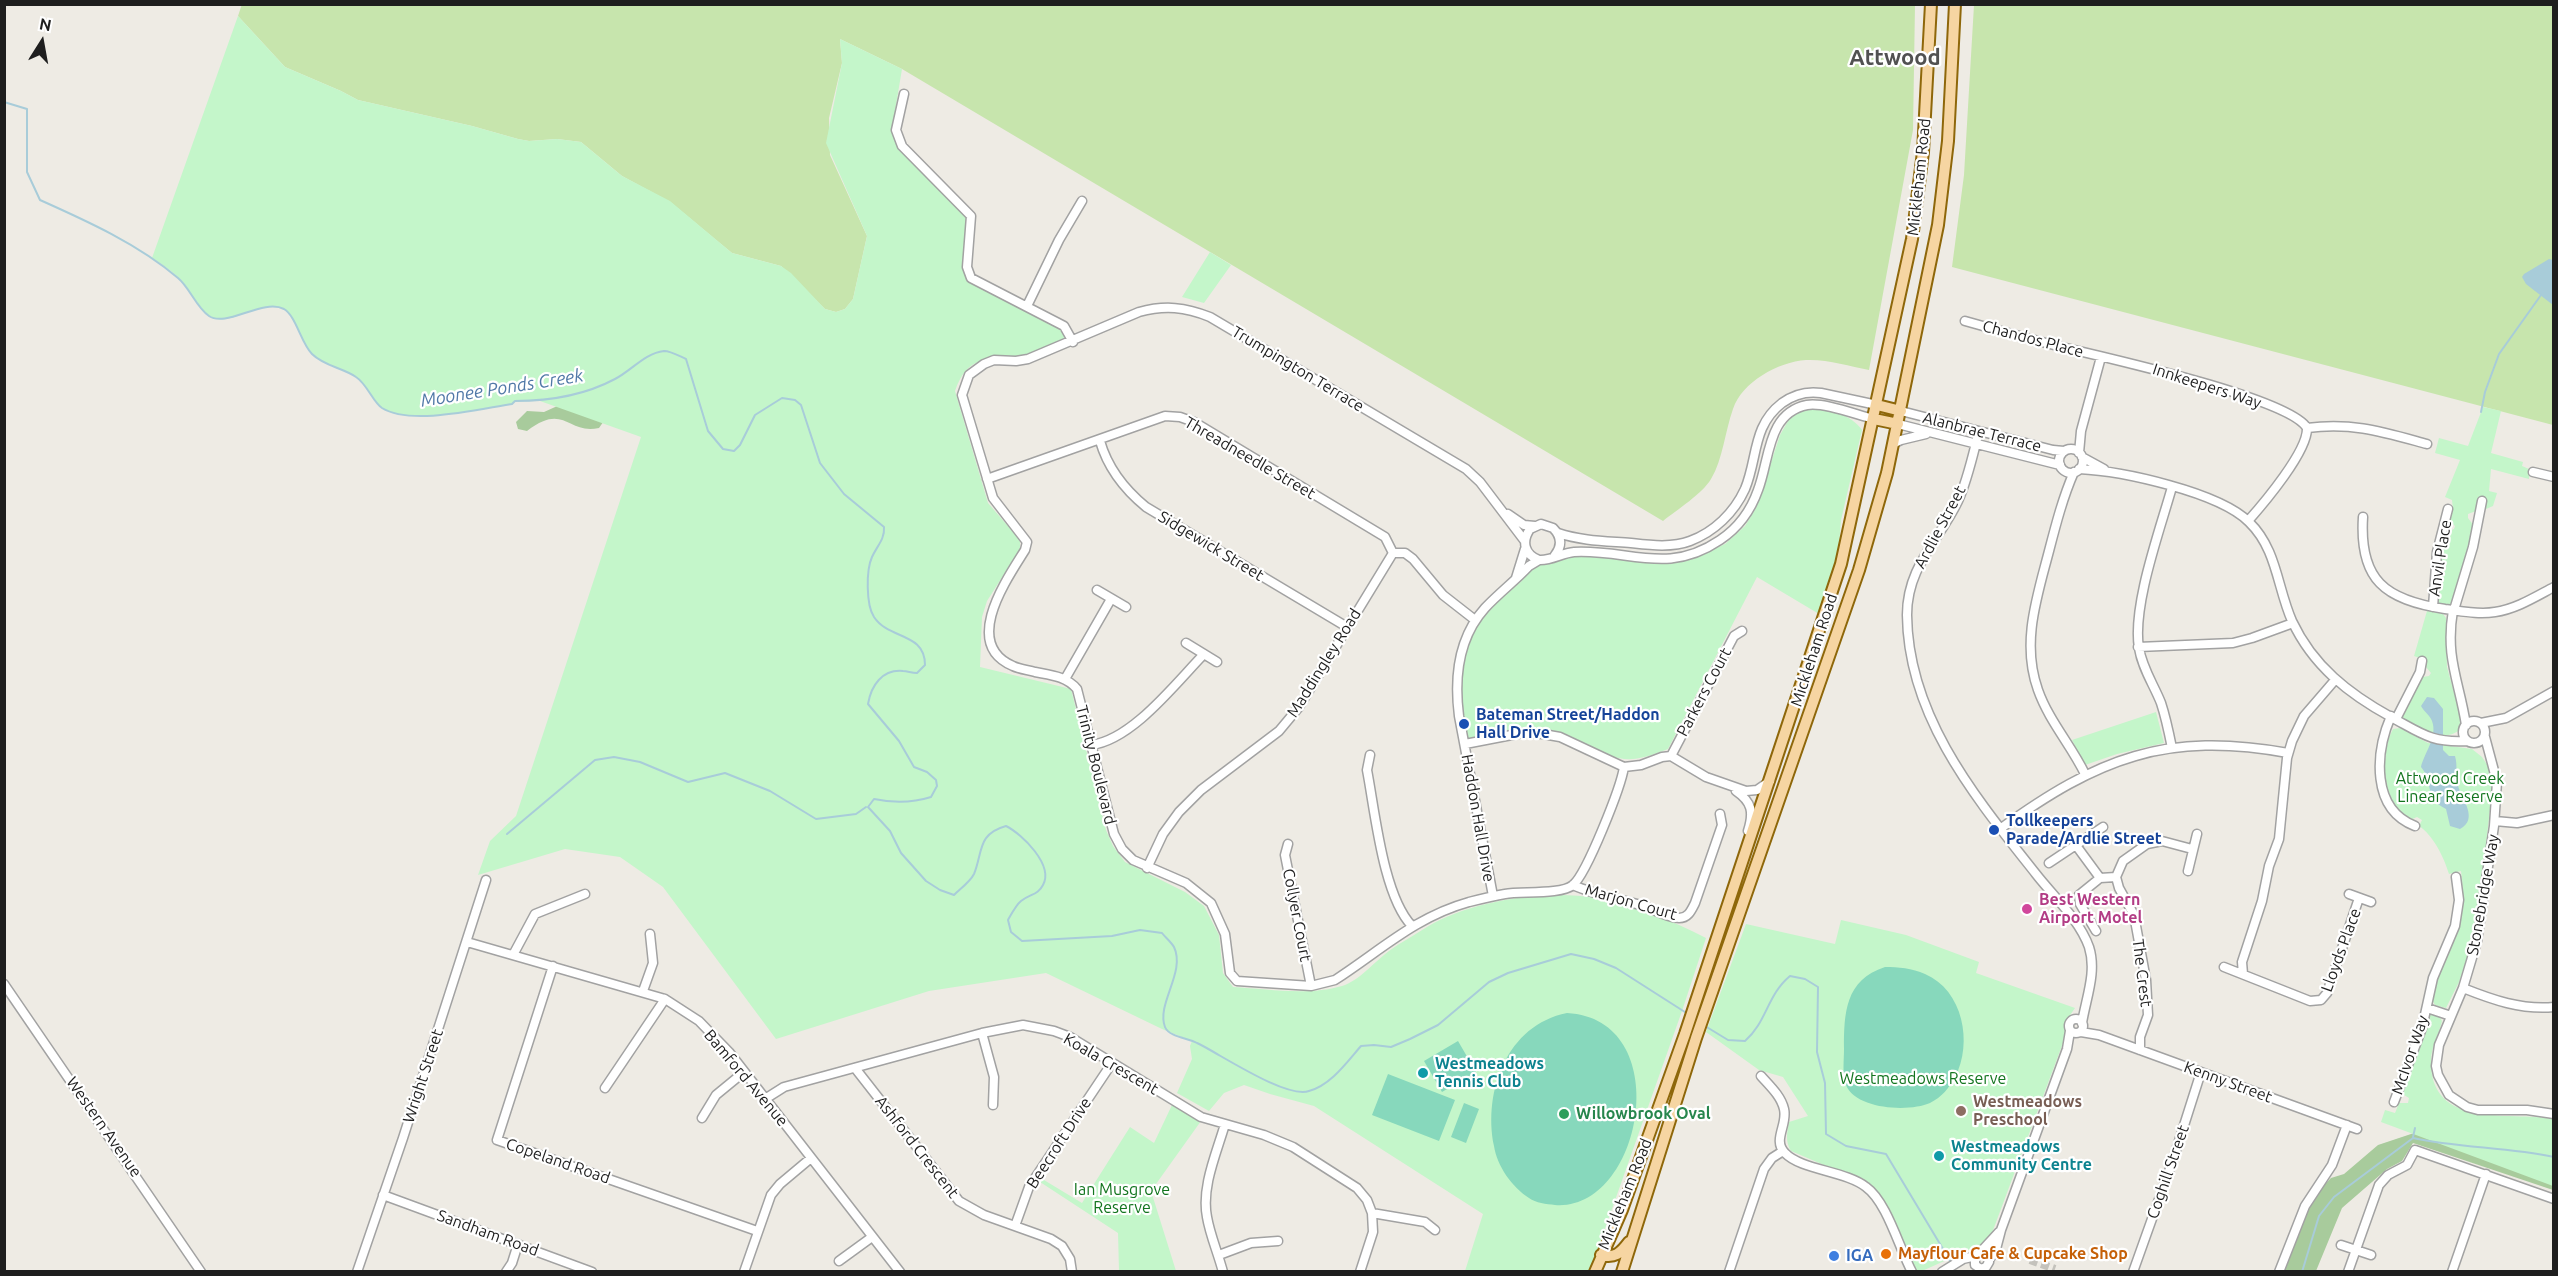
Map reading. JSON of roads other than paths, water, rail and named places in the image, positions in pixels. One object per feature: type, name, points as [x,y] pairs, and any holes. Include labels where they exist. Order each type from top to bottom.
[{"type":"main road","name":"Mickleham Road","points":[[1703,998],[1724,922],[1841,564],[1904,279],[1917,207],[1925,130],[1931,4]]},
{"type":"main road","name":"Mickleham Road","points":[[1595,1272],[1622,1210],[1651,1130],[1690,1036],[1859,570],[1874,520],[1901,411],[1933,259],[1944,188],[1955,4]]},
{"type":"main road","points":[[1877,405],[1901,411]]},
{"type":"main road","points":[[1874,419],[1898,424]]},
{"type":"main road","name":"Mickleham Road","points":[[1621,1272],[1667,1127],[1690,1036]]},
{"type":"main road","points":[[1651,1130],[1660,1125],[1667,1127]]},
{"type":"main road","points":[[1601,1255],[1612,1257],[1619,1254],[1634,1234]]},
{"type":"main road","points":[[1601,1255],[1611,1260],[1621,1272]]},
{"type":"street","points":[[903,94],[897,130],[902,146],[970,216],[967,267],[971,278],[1064,326],[1073,342],[1028,359],[1016,362],[994,360],[977,368],[969,375],[963,395],[996,504],[1027,542],[1025,550],[994,603],[988,627],[990,642],[999,656],[1012,666],[1065,679],[1111,599]]},
{"type":"street","points":[[1027,306],[1059,240],[1082,201]]},
{"type":"street","name":"Trumpington Terrace","points":[[1073,342],[1153,308],[1180,307],[1210,317],[1467,469],[1501,508],[1525,545]]},
{"type":"street","name":"Chandos Place","points":[[1965,321],[2101,357]]},
{"type":"street","points":[[2074,452],[2101,357]]},
{"type":"street","name":"Innkeepers Way","points":[[2101,357],[2155,369],[2248,398],[2283,412],[2300,421],[2307,428]]},
{"type":"street","points":[[1515,582],[1530,529],[1535,526],[1548,525],[1558,533],[1575,539],[1652,545],[1688,542],[1707,533],[1724,520],[1737,504],[1745,487],[1761,427],[1772,411],[1791,396],[1812,392],[1877,405]]},
{"type":"street","points":[[1525,545],[1528,554],[1539,560],[1576,552],[1671,559],[1701,551],[1722,539],[1751,507],[1759,489],[1774,432],[1785,417],[1808,405],[1822,406],[1874,419]]},
{"type":"street","name":"Alanbrae Terrace","points":[[1901,411],[2053,450],[2074,452],[2107,470]]},
{"type":"street","name":"Threadneedle Street","points":[[987,479],[1100,441],[1165,416],[1180,417],[1194,422],[1385,537],[1393,553],[1405,553],[1413,559],[1443,595],[1476,620]]},
{"type":"street","name":"Alanbrae Terrace","points":[[1898,424],[2070,469],[2107,470],[2220,502],[2248,521],[2265,543],[2273,558],[2293,623],[2307,646],[2335,680],[2358,698],[2421,735],[2480,742],[2476,728]]},
{"type":"street","points":[[2248,521],[2292,464],[2305,440],[2307,428],[2329,425],[2351,426],[2427,444]]},
{"type":"street","name":"Ardlie Street","points":[[1979,431],[1959,499],[1924,555],[1915,574],[1909,599],[1908,631],[1921,694],[1935,731],[1948,755],[2000,829],[2084,937],[2089,947],[2092,968],[2078,1027],[2067,1049],[1988,1266]]},
{"type":"street","points":[[1893,444],[1932,433]]},
{"type":"street","name":"Sidgewick Street","points":[[1100,441],[1106,459],[1116,476],[1146,507],[1347,627]]},
{"type":"street","points":[[2070,469],[2060,457],[2074,452]]},
{"type":"street","points":[[2070,469],[2082,464],[2074,452]]},
{"type":"street","points":[[2070,469],[2034,606],[2030,650],[2032,669],[2044,707],[2075,754],[2085,774]]},
{"type":"street","points":[[2533,472],[2553,477]]},
{"type":"street","points":[[2172,487],[2142,600],[2138,647],[2166,718],[2172,748]]},
{"type":"street","name":"Stonebridge Way","points":[[2481,501],[2474,541],[2453,610],[2450,634],[2451,664],[2462,703],[2490,758],[2497,782],[2495,821],[2478,935],[2463,988],[2439,1045],[2436,1066],[2441,1084],[2449,1095],[2467,1107],[2478,1110],[2527,1110],[2553,1114]]},
{"type":"street","name":"Trumpington Terrace","points":[[1501,508],[1515,521],[1535,526]]},
{"type":"street","name":"Anvil Place","points":[[2433,607],[2438,552],[2448,509]]},
{"type":"street","points":[[2363,517],[2363,546],[2374,576],[2382,586],[2404,600],[2453,610],[2495,612],[2521,604],[2553,587]]},
{"type":"street","points":[[1556,555],[1560,546],[1558,533]]},
{"type":"street","name":"Maddingley Road","points":[[1147,868],[1164,834],[1179,812],[1200,790],[1279,731],[1299,707],[1393,553]]},
{"type":"street","name":"Haddon Hall Drive","points":[[1493,897],[1456,691],[1458,662],[1476,620],[1499,594],[1515,582],[1529,566],[1539,560]]},
{"type":"street","points":[[1097,590],[1126,607]]},
{"type":"street","points":[[2138,647],[2233,643],[2293,623]]},
{"type":"street","name":"Parkers Court","points":[[1671,756],[1734,636],[1742,631]]},
{"type":"street","points":[[1186,643],[1217,662]]},
{"type":"street","points":[[1091,745],[1107,742],[1131,728],[1204,654]]},
{"type":"street","points":[[2415,826],[2398,816],[2384,797],[2380,785],[2383,739],[2420,672],[2422,661]]},
{"type":"street","name":"Trinity Boulevard","points":[[1065,679],[1077,689],[1114,834],[1128,855],[1147,868],[1186,883],[1211,903],[1226,934],[1230,973],[1237,981],[1311,986],[1335,980],[1412,926],[1467,902],[1564,889],[1574,885]]},
{"type":"street","points":[[2224,967],[2243,974],[2242,963],[2262,901],[2269,866],[2279,839],[2288,753],[2304,716],[2335,680]]},
{"type":"street","name":"Alanbrae Terrace","points":[[2448,740],[2500,720],[2553,691]]},
{"type":"street","points":[[2476,728],[2470,742],[2490,758]]},
{"type":"street","points":[[1465,744],[1522,733],[1542,734],[1560,737],[1624,767],[1641,765],[1671,756],[1698,774],[1731,787],[1753,791],[1771,780]]},
{"type":"street","points":[[2000,829],[2041,800],[2085,774],[2127,759],[2172,748],[2232,745],[2288,753]]},
{"type":"street","points":[[1370,755],[1367,770],[1389,880],[1400,910],[1412,926]]},
{"type":"street","points":[[1574,885],[1602,831],[1624,767]]},
{"type":"street","points":[[1724,922],[1731,882],[1751,812],[1748,800],[1731,787]]},
{"type":"street","name":"Marjon Court","points":[[1574,885],[1589,892],[1633,903],[1674,918],[1684,917],[1695,903],[1722,825],[1720,813]]},
{"type":"street","points":[[2495,821],[2532,821],[2553,815]]},
{"type":"street","points":[[2049,863],[2103,826]]},
{"type":"street","points":[[2188,871],[2197,834]]},
{"type":"street","points":[[2096,931],[2078,897],[2100,878],[2116,877],[2123,861],[2147,844],[2162,841],[2192,849]]},
{"type":"street","name":"Collyer Court","points":[[1288,844],[1286,855],[1311,986]]},
{"type":"street","points":[[2076,844],[2100,878]]},
{"type":"street","name":"The Crest","points":[[2116,877],[2119,888],[2134,915],[2146,980],[2148,1016],[2140,1037],[2140,1050]]},
{"type":"street","name":"McIvor Way","points":[[2394,1102],[2416,1045],[2433,978],[2452,937],[2458,915],[2456,877]]},
{"type":"street","name":"Wright Street","points":[[357,1272],[486,880]]},
{"type":"street","points":[[513,955],[535,914],[585,894]]},
{"type":"street","name":"Lloyds Place","points":[[2349,894],[2370,902]]},
{"type":"street","name":"Lloyds Place","points":[[2243,974],[2248,978],[2310,1001],[2321,1000],[2327,993],[2359,898]]},
{"type":"street","points":[[643,991],[653,963],[650,934]]},
{"type":"street","name":"Bamford Avenue","points":[[467,942],[643,991],[665,999],[699,1021],[744,1072],[900,1272]]},
{"type":"street","name":"Copeland Road","points":[[553,966],[497,1140],[757,1231]]},
{"type":"street","name":"Western Avenue","points":[[4,984],[201,1272]]},
{"type":"street","points":[[2463,988],[2508,1004],[2536,1008],[2553,1007]]},
{"type":"street","points":[[605,1088],[665,999]]},
{"type":"street","name":"McIvor Way","points":[[2427,1008],[2451,1016]]},
{"type":"street","name":"Koala Crescent","points":[[765,1099],[784,1087],[982,1033],[1006,1027],[1042,1028],[1070,1037],[1201,1117],[1293,1147],[1357,1188],[1367,1200],[1372,1213]]},
{"type":"street","name":"Kenny Street","points":[[2078,1027],[2357,1128]]},
{"type":"street","points":[[982,1033],[994,1077],[993,1105]]},
{"type":"street","points":[[2130,1047],[2140,1037]]},
{"type":"street","name":"Beecroft Drive","points":[[1015,1226],[1029,1187],[1112,1063]]},
{"type":"street","name":"Ashford Crescent","points":[[855,1068],[959,1201],[984,1215],[1051,1239],[1062,1246],[1070,1259],[1072,1272]]},
{"type":"street","points":[[702,1118],[716,1095],[744,1072]]},
{"type":"street","name":"Coghill Street","points":[[2133,1272],[2173,1160],[2201,1072]]},
{"type":"street","points":[[1761,1076],[1775,1091],[1784,1108],[1785,1117],[1779,1140],[1783,1151],[1794,1159],[1857,1181],[1872,1191],[1911,1272]]},
{"type":"street","points":[[1223,1272],[1206,1214],[1206,1200],[1207,1186],[1225,1124]]},
{"type":"street","points":[[2279,1272],[2305,1206],[2332,1165],[2347,1125]]},
{"type":"street","points":[[2348,1272],[2379,1185],[2388,1175],[2407,1165],[2415,1150],[2553,1199]]},
{"type":"street","points":[[1729,1272],[1764,1169],[1772,1158],[1783,1151]]},
{"type":"street","points":[[744,1272],[771,1195],[780,1184],[811,1158]]},
{"type":"street","points":[[2452,1272],[2486,1174]]},
{"type":"street","name":"Sandham Road","points":[[383,1195],[592,1271]]},
{"type":"street","points":[[1360,1272],[1373,1232],[1372,1213],[1425,1222],[1435,1230]]},
{"type":"street","name":"Ardlie Street","points":[[1978,1263],[2001,1230]]},
{"type":"street","points":[[839,1262],[872,1237]]},
{"type":"street","points":[[1219,1254],[1251,1243],[1278,1241]]},
{"type":"street","points":[[506,1272],[512,1263],[518,1244]]},
{"type":"street","points":[[2341,1245],[2371,1255]]},
{"type":"street","points":[[1978,1263],[1984,1268],[1988,1266]]},
{"type":"street","points":[[1942,1272],[1956,1265],[1978,1263],[1988,1266]]},
{"type":"water","points":[[2549,259],[2553,260],[2553,305],[2526,284],[2522,277]]},
{"type":"water","points":[[2427,697],[2434,698],[2443,709],[2443,750],[2449,756],[2455,756],[2458,786],[2469,814],[2466,825],[2460,829],[2450,826],[2446,809],[2435,800],[2421,767],[2433,733],[2431,719],[2421,706]]},
{"type":"waterway","name":"Moonee Ponds Creek","points":[[4,102],[27,109],[27,172],[40,200],[94,225],[146,254],[178,278],[200,308],[209,316],[216,319],[225,318],[266,307],[284,309],[292,317],[312,354],[356,377],[382,408],[395,413],[410,416],[446,415],[512,404],[515,401],[566,396],[603,385],[621,376],[651,355],[664,351],[686,359],[708,431],[723,449],[734,451],[740,445],[755,415],[782,398],[795,400],[801,405],[820,463],[844,494],[884,527],[882,539],[870,563],[868,596],[871,612],[888,630],[913,641],[923,654],[925,665],[917,673],[896,671],[883,676],[875,685],[868,704],[899,741],[914,767],[927,772],[936,780],[937,786],[931,797],[902,802],[874,799],[868,807],[890,831],[901,853],[926,881],[954,895],[974,874],[983,845],[990,834],[1006,826],[1020,836],[1035,851],[1044,868],[1045,877],[1041,888],[1019,903],[1008,920],[1011,932],[1022,941],[1112,936],[1140,930],[1162,933],[1174,947],[1177,957],[1163,1018],[1165,1027],[1170,1033],[1197,1043],[1270,1082],[1299,1092],[1309,1091],[1331,1078],[1361,1046],[1391,1047],[1410,1039],[1438,1025],[1489,982],[1508,973],[1571,954],[1594,959],[1616,968],[1688,1014]]},
{"type":"waterway","points":[[2481,412],[2485,392],[2499,354],[2541,295]]},
{"type":"waterway","points":[[507,834],[595,760],[614,757],[640,762],[688,782],[725,773],[770,791],[816,819],[856,814],[866,807]]},
{"type":"waterway","name":"Moonee Ponds Creek","points":[[1705,1026],[1728,1040],[1745,1041],[1758,1026],[1782,983],[1790,976],[1805,979],[1818,987],[1817,1052],[1825,1083],[1826,1134],[1846,1146],[1886,1154],[1952,1264]]},
{"type":"waterway","points":[[2413,1137],[2415,1128]]},
{"type":"waterway","points":[[2302,1272],[2319,1216],[2334,1197],[2413,1138],[2554,1157]]},
{"type":"tunnel","points":[[2030,1260],[2055,1269]]},
{"type":"place","name":"Bateman Street/Haddon Hall Drive","points":[[1464,724]]},
{"type":"place","name":"Tollkeepers Parade/Ardlie Street","points":[[1994,830]]},
{"type":"place","name":"Best Western Airport Motel","points":[[2027,909]]},
{"type":"place","name":"Westmeadows Tennis Club","points":[[1423,1073]]},
{"type":"place","name":"Westmeadows Preschool","points":[[1961,1111]]},
{"type":"place","name":"Willowbrook Oval","points":[[1564,1114]]},
{"type":"place","name":"Westmeadows Community Centre","points":[[1939,1156]]},
{"type":"place","name":"Mayflour Cafe & Cupcake Shop","points":[[1886,1254]]},
{"type":"place","name":"IGA","points":[[1834,1256]]},
{"type":"district","name":"Attwood","points":[[1895,58]]},
{"type":"park label","name":"Attwood Creek Linear Reserve","points":[[2450,788]]},
{"type":"park label","name":"Westmeadows Reserve","points":[[1923,1079]]},
{"type":"park label","name":"Ian Musgrove Reserve","points":[[1122,1199]]}]
